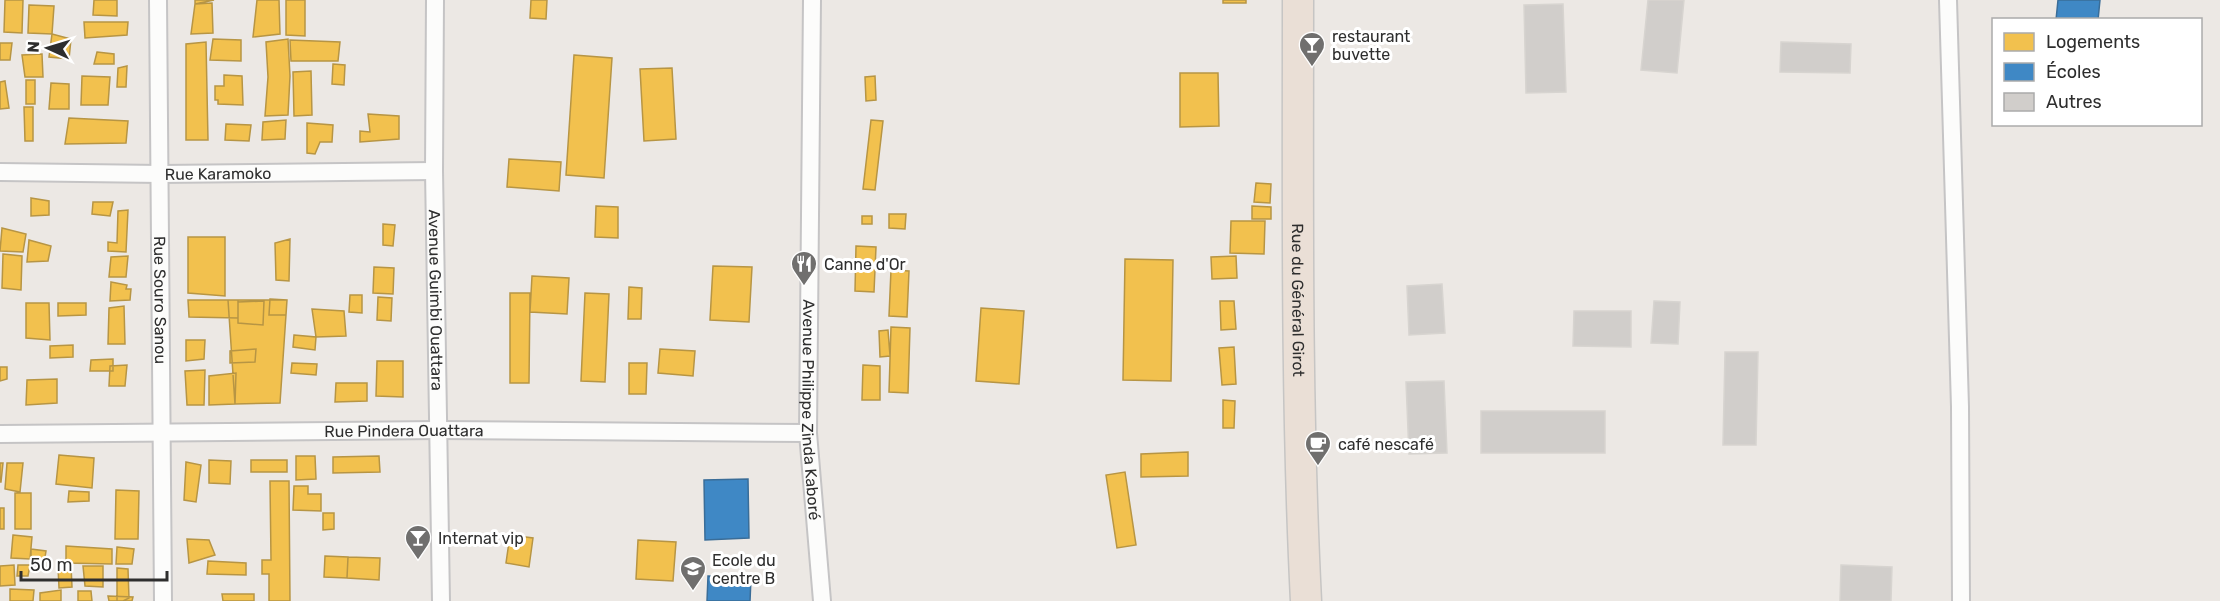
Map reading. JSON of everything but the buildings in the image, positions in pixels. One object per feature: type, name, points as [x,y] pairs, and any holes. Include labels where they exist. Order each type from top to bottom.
[{"type":"highway","name":"Rue du Général Girot","points":[[1298,0],[1297,262],[1301,492],[1306,601]]},
{"type":"street","name":"Rue Souro Sanou","points":[[158,0],[163,601]]},
{"type":"street","name":"Avenue Guimbi Ouattara","points":[[435,0],[434,171],[441,601]]},
{"type":"street","name":"Avenue Philippe Zinda Kaboré","points":[[812,0],[808,433],[822,601]]},
{"type":"street","points":[[1948,0],[1960,407],[1961,601]]},
{"type":"street","name":"Rue Karamoko","points":[[0,172],[161,174],[434,171]]},
{"type":"street","name":"Rue Pindera Ouattara","points":[[0,434],[439,430],[808,433]]},
{"type":"place","name":"restaurant buvette","points":[[1312,68]]},
{"type":"place","name":"Canne d'Or","points":[[804,287]]},
{"type":"place","name":"café nescafé","points":[[1318,467]]},
{"type":"place","name":"Internat vip","points":[[418,561]]},
{"type":"place","name":"Ecole du centre B","points":[[693,592]]}]
